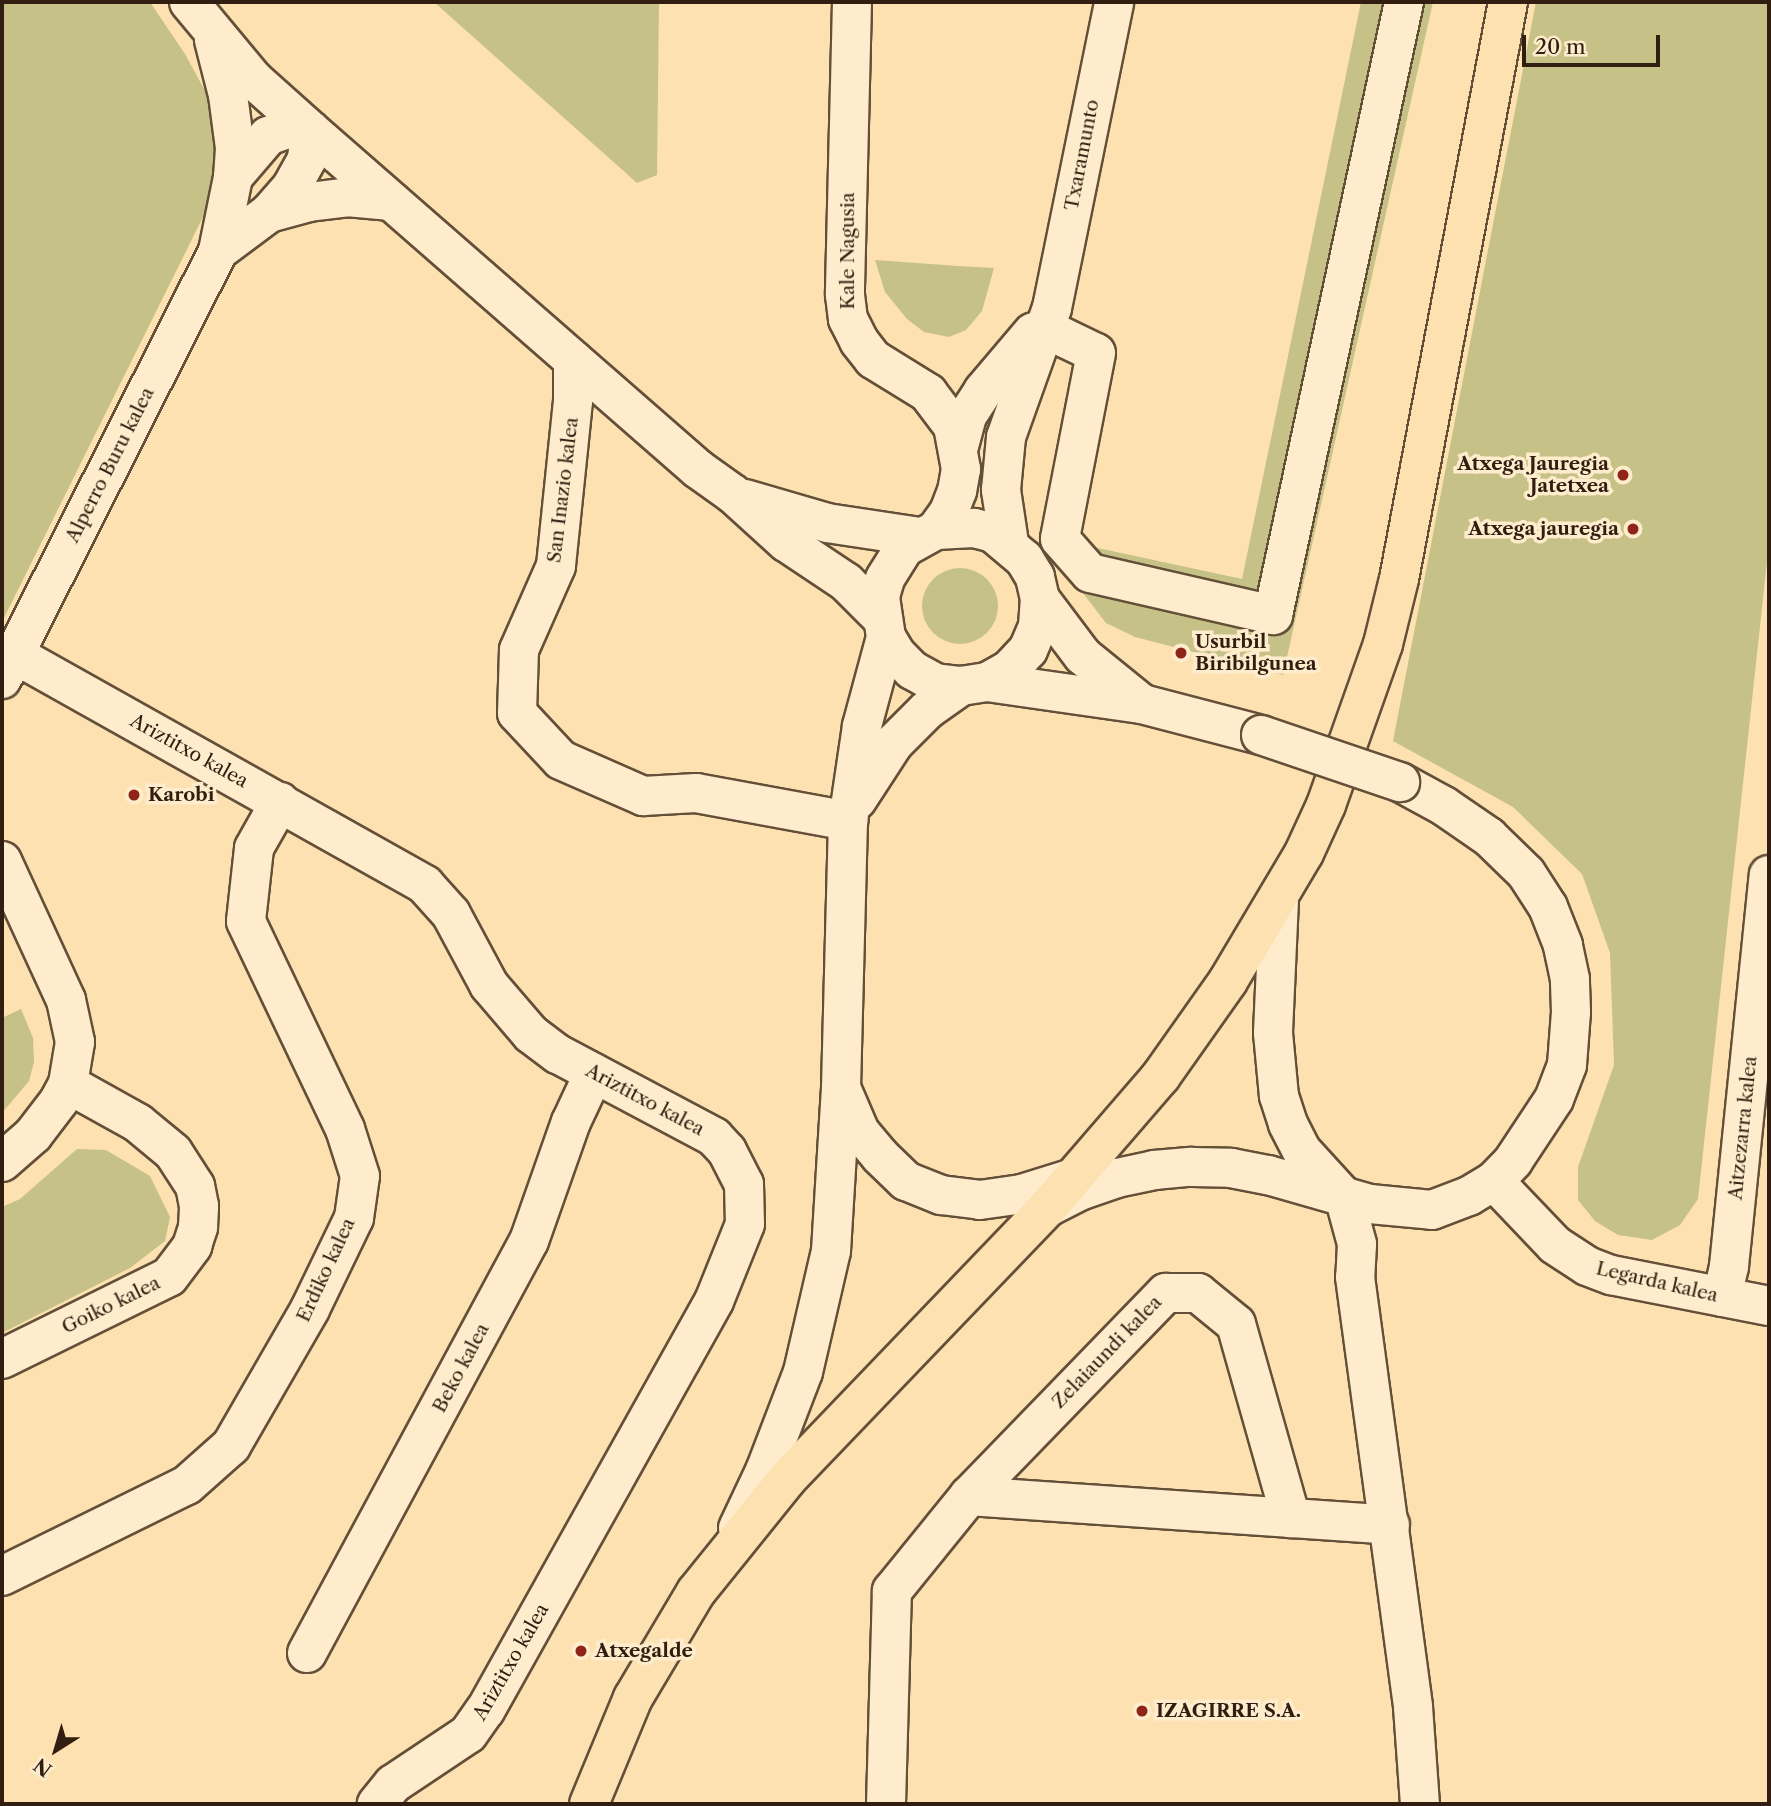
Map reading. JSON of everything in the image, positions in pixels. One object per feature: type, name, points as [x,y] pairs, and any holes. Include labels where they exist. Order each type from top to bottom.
[{"type":"highway","points":[[589,1804],[633,1698],[663,1643],[729,1549],[849,1412],[1048,1207],[1161,1076],[1228,981],[1279,900],[1326,806],[1383,643],[1399,579],[1508,2]]},
{"type":"street","points":[[189,2],[211,32],[254,79],[310,130],[698,469],[733,494],[786,542],[846,582],[883,626],[897,655],[912,670],[934,683],[974,684],[1142,704],[1261,735],[1400,782],[1444,806],[1489,837],[1525,873],[1548,907],[1563,946],[1570,1001],[1567,1065],[1554,1099],[1513,1161],[1494,1181],[1469,1196],[1432,1210],[1394,1208],[1231,1168],[1192,1167],[1154,1170],[1117,1178],[1082,1190],[1048,1207]]},
{"type":"street","name":"Kale Nagusia","points":[[852,2],[845,295],[848,319],[859,341],[873,359],[892,373],[911,381],[935,401],[953,426],[959,446],[961,469],[957,491],[949,512],[928,533]]},
{"type":"street","name":"Txaramunto","points":[[1009,543],[1002,490],[1006,437],[1049,319],[1114,2]]},
{"type":"street","points":[[1049,319],[1096,353],[1060,539],[1090,573],[1273,615],[1404,2]]},
{"type":"street","name":"Alperro Buru kalea","points":[[8,666],[218,251],[233,177],[235,148],[228,95],[211,32]]},
{"type":"street","name":"Alperro Buru kalea","points":[[218,251],[269,213],[301,172],[311,141],[310,130],[290,128],[268,136],[233,177]]},
{"type":"street","name":"Alperro Buru kalea","points":[[269,213],[309,202],[347,197],[391,201]]},
{"type":"street","name":"Txaramunto","points":[[959,446],[967,416],[983,391],[1049,319]]},
{"type":"street","name":"San Inazio kalea","points":[[573,360],[573,401],[556,566],[519,650],[517,713],[561,760],[643,796],[696,793],[848,821]]},
{"type":"street","points":[[733,494],[827,523],[928,533],[974,527],[993,533],[1009,543],[1024,559],[1035,577],[1040,599],[1038,625],[1028,650],[1010,669],[974,684],[927,710],[894,743],[860,793],[848,821]]},
{"type":"street","points":[[729,1549],[765,1471],[803,1372],[831,1251],[841,1088],[848,821],[862,726],[883,626],[880,597],[885,579],[905,548],[928,533]]},
{"type":"street","points":[[1040,599],[1083,656],[1142,704]]},
{"type":"street","name":"Ariztitxo kalea","points":[[8,666],[280,802],[425,885],[451,914],[489,985],[508,1011],[558,1054],[713,1137],[727,1150],[744,1184],[747,1204],[740,1243],[714,1301],[485,1710],[468,1734],[393,1784],[377,1804]]},
{"type":"street","name":"Erdiko kalea","points":[[2,1576],[187,1485],[231,1446],[310,1309],[354,1218],[360,1176],[345,1129],[246,921],[254,848],[280,802]]},
{"type":"street","points":[[2,861],[69,1011],[75,1042],[68,1084],[59,1101],[33,1135],[2,1162]]},
{"type":"street","name":"Aitzezarra kalea","points":[[1722,1297],[1729,1266],[1769,875]]},
{"type":"street","points":[[1279,900],[1273,1033],[1279,1096],[1288,1124],[1302,1151],[1344,1196],[1357,1244],[1355,1278],[1413,1707],[1420,1804]]},
{"type":"street","name":"Beko kalea","points":[[307,1653],[529,1241],[571,1122],[594,1073]]},
{"type":"street","name":"Goiko kalea","points":[[2,1359],[169,1277],[192,1246],[198,1227],[200,1206],[195,1186],[173,1152],[138,1123],[68,1084]]},
{"type":"street","points":[[841,1088],[860,1132],[880,1156],[906,1181],[941,1195],[980,1200],[1022,1194],[1073,1178]]},
{"type":"street","name":"Legarda kalea","points":[[1494,1181],[1555,1245],[1587,1266],[1611,1275],[1769,1306]]},
{"type":"street","name":"Zelaiaundi kalea","points":[[886,1804],[892,1591],[969,1496],[1117,1339],[1166,1293],[1198,1293],[1236,1324],[1291,1518]]},
{"type":"street","points":[[969,1496],[1390,1525]]},
{"type":"shaded area","points":[[2,2],[150,2],[185,54],[209,98],[217,133],[216,175],[203,217],[2,622]]},
{"type":"shaded area","points":[[434,2],[659,2],[657,175],[637,183]]},
{"type":"shaded area","points":[[1361,2],[1433,2],[1283,675],[1135,637],[1106,623],[1083,593],[1084,545],[1242,579]]},
{"type":"shaded area","points":[[1536,2],[1769,2],[1769,543],[1698,1199],[1680,1225],[1652,1240],[1618,1235],[1595,1221],[1578,1200],[1578,1167],[1614,1065],[1610,953],[1582,874],[1513,807],[1393,741]]},
{"type":"shaded area","points":[[875,260],[994,268],[982,311],[966,330],[949,337],[924,332],[907,319],[885,292]]},
{"type":"shaded area","points":[[953,568],[967,568],[981,574],[992,585],[998,606],[995,621],[987,633],[967,644],[953,644],[939,638],[928,627],[922,613],[922,599],[928,585],[939,574]]},
{"type":"shaded area","points":[[21,1009],[33,1038],[34,1062],[29,1081],[2,1113],[2,1018]]},
{"type":"shaded area","points":[[77,1149],[106,1150],[150,1176],[170,1217],[165,1241],[130,1268],[2,1333],[2,1207],[20,1199]]},
{"type":"place","name":"Atxega Jauregia Jatetxea","points":[[1623,475]]},
{"type":"place","name":"Atxega jauregia","points":[[1633,529]]},
{"type":"place","name":"Usurbil Biribilgunea","points":[[1181,653]]},
{"type":"place","name":"Karobi","points":[[134,795]]},
{"type":"place","name":"Atxegalde","points":[[581,1651]]},
{"type":"place","name":"IZAGIRRE S.A.","points":[[1142,1711]]}]
